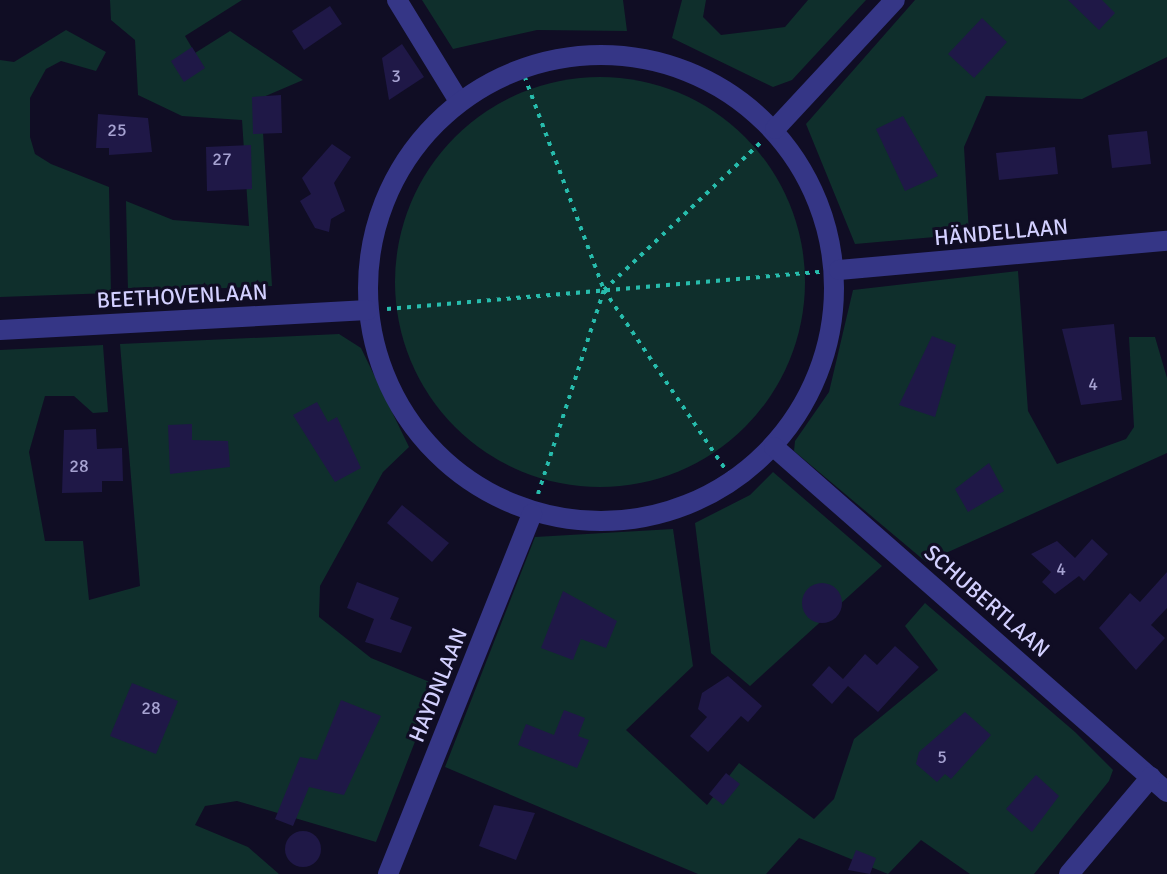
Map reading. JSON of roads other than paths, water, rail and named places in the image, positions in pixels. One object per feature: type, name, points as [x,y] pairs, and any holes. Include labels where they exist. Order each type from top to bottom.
[{"type":"street","points":[[397,0],[459,101]]},
{"type":"street","points":[[775,129],[895,0]]},
{"type":"street","points":[[591,54],[662,62],[726,90],[775,129],[819,199],[839,270],[834,332],[811,393],[774,447],[734,482],[678,510],[606,521],[532,514],[438,456],[403,413],[379,364],[367,310],[369,251],[386,194],[416,142],[459,101],[521,67],[591,54]]},
{"type":"street","name":"HÄNDELLAAN","points":[[839,270],[1167,241]]},
{"type":"street","name":"BEETHOVENLAAN","points":[[0,330],[367,310]]},
{"type":"street","name":"SCHUBERTLAAN","points":[[774,447],[1167,792]]},
{"type":"street","name":"HAYDNLAAN","points":[[388,874],[532,514]]},
{"type":"street","points":[[1069,874],[1151,777]]}]
